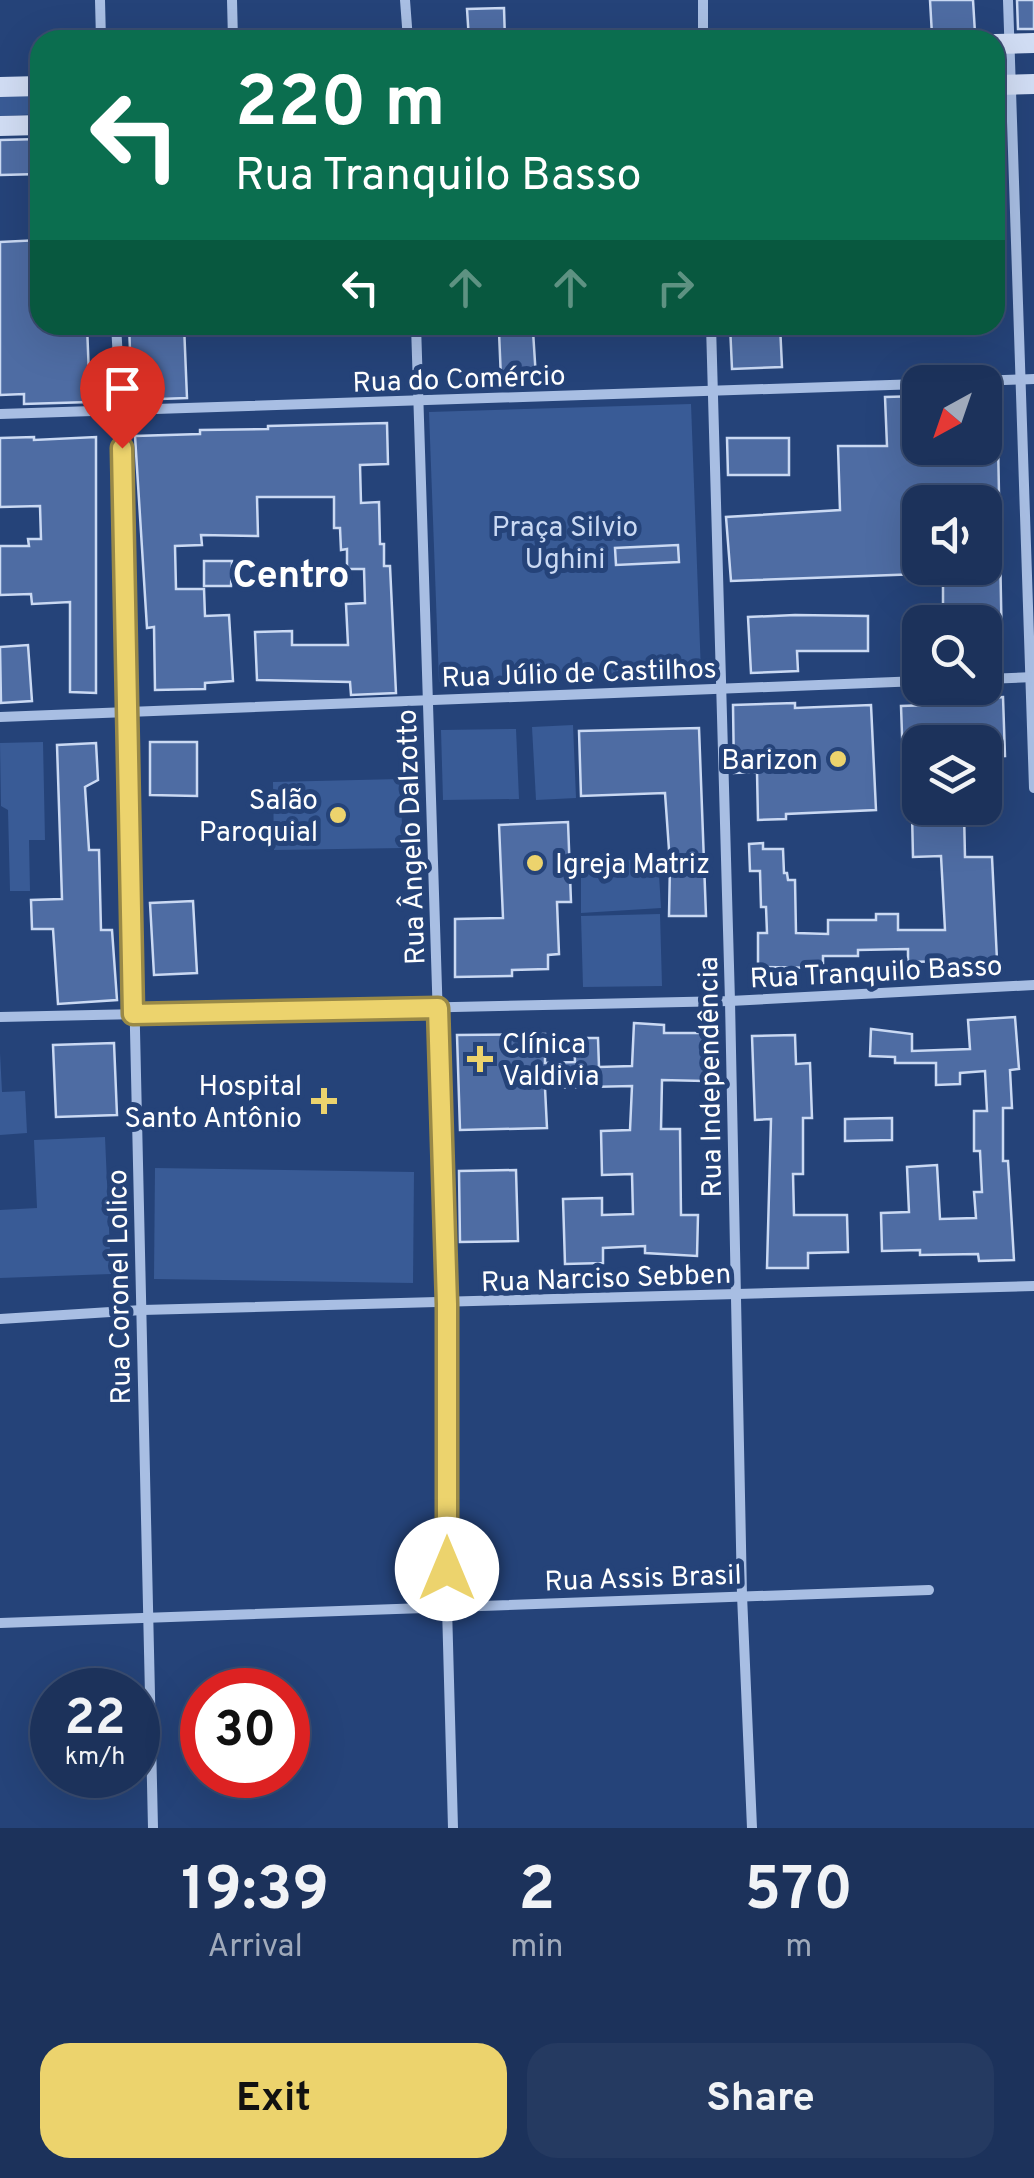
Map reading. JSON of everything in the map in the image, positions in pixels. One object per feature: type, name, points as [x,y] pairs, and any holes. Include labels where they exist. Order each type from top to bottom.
[{"type":"main road","points":[[1005,44],[1034,43]]},
{"type":"main road","points":[[1005,85],[1034,84]]},
{"type":"main road","points":[[0,88],[30,86]]},
{"type":"main road","points":[[0,126],[30,125]]},
{"type":"street","points":[[100,0],[101,30]]},
{"type":"street","points":[[232,0],[233,30]]},
{"type":"street","points":[[405,0],[407,30]]},
{"type":"street","points":[[702,30],[703,0]]},
{"type":"street","points":[[1003,30],[1008,0]]},
{"type":"street","points":[[1005,119],[1028,380],[1034,788]]},
{"type":"street","name":"Rua Coronel Lolico","points":[[117,335],[153,1828]]},
{"type":"street","name":"Rua Ângelo Dalzotto","points":[[416,335],[447,1304],[447,1607],[453,1828]]},
{"type":"street","name":"Rua Independência","points":[[711,335],[742,1595],[752,1828]]},
{"type":"street","points":[[1002,381],[1028,380]]},
{"type":"street","name":"Rua do Comércio","points":[[0,414],[902,385]]},
{"type":"street","points":[[1002,678],[1033,677]]},
{"type":"street","name":"Rua Júlio de Castilhos","points":[[0,717],[902,682]]},
{"type":"street","name":"Rua Tranquilo Basso","points":[[0,1018],[730,1001],[1034,985]]},
{"type":"street","name":"Rua Narciso Sebben","points":[[0,1319],[142,1310],[1034,1286]]},
{"type":"street","name":"Rua Assis Brasil","points":[[0,1623],[929,1590]]},
{"type":"green space","points":[[30,92],[30,114],[0,116],[0,93]]},
{"type":"green space","name":"Praça Silvio Ughini","points":[[691,404],[701,673],[439,682],[429,412]]},
{"type":"green space","points":[[573,725],[576,798],[536,800],[532,727]]},
{"type":"green space","points":[[516,729],[519,799],[443,800],[441,730]]},
{"type":"green space","points":[[43,742],[45,840],[29,840],[30,891],[10,891],[8,810],[1,806],[0,743]]},
{"type":"green space","name":"Salão Paroquial","points":[[400,779],[403,848],[274,850],[273,782]]},
{"type":"green space","points":[[658,858],[661,908],[581,913],[581,863]]},
{"type":"green space","points":[[660,914],[662,986],[583,987],[581,916]]},
{"type":"green space","points":[[0,1053],[2,1092],[25,1091],[27,1133],[0,1135]]},
{"type":"green space","points":[[105,1137],[111,1274],[0,1278],[0,1210],[37,1208],[34,1140]]},
{"type":"green space","points":[[155,1168],[414,1172],[413,1283],[154,1279]]},
{"type":"building","points":[[930,0],[973,0],[975,30],[932,30]]},
{"type":"building","points":[[1017,0],[1034,0],[1034,29],[1018,29]]},
{"type":"building","points":[[504,8],[505,30],[468,30],[467,9]]},
{"type":"building","points":[[30,139],[30,174],[0,175],[0,140]]},
{"type":"building","points":[[30,240],[30,335],[87,335],[90,402],[24,404],[24,394],[0,395],[0,242]]},
{"type":"building","points":[[129,335],[184,335],[187,398],[132,400]]},
{"type":"building","points":[[499,335],[533,335],[536,378],[501,379]]},
{"type":"building","points":[[730,335],[780,335],[782,367],[732,369]]},
{"type":"building","points":[[885,397],[902,397],[902,465],[998,465],[999,485],[902,485],[902,575],[731,581],[726,517],[840,510],[838,446],[887,446]]},
{"type":"building","points":[[387,423],[388,464],[360,465],[361,503],[379,502],[380,544],[384,544],[384,566],[390,566],[396,693],[351,695],[350,682],[257,680],[255,632],[292,631],[292,645],[348,645],[346,604],[365,603],[364,569],[347,569],[347,549],[341,550],[340,528],[334,528],[334,497],[257,497],[258,536],[201,535],[202,545],[175,546],[176,589],[204,589],[205,616],[229,615],[233,681],[205,683],[205,689],[155,690],[154,627],[147,628],[135,436],[268,426]]},
{"type":"building","points":[[96,437],[96,693],[70,692],[70,602],[32,604],[31,594],[0,595],[0,546],[29,546],[28,539],[41,539],[40,506],[0,507],[0,438]]},
{"type":"building","points":[[727,438],[789,438],[789,475],[728,475]]},
{"type":"building","points":[[678,545],[679,562],[616,565],[615,548]]},
{"type":"building","points":[[204,561],[232,561],[231,586],[204,586]]},
{"type":"building","points":[[943,585],[1001,585],[1001,605],[943,605]]},
{"type":"building","points":[[868,616],[868,651],[797,651],[798,671],[751,673],[748,617]]},
{"type":"building","points":[[28,645],[32,701],[1,703],[0,647]]},
{"type":"building","points":[[1002,697],[1005,756],[1002,756],[1002,725],[902,725],[902,734],[901,706],[1002,705]]},
{"type":"building","points":[[795,703],[795,708],[871,705],[876,810],[786,814],[786,819],[758,820],[757,772],[734,773],[733,705]]},
{"type":"building","points":[[699,728],[706,916],[669,916],[665,793],[581,796],[579,731]]},
{"type":"building","points":[[150,742],[197,742],[197,796],[150,795]]},
{"type":"building","points":[[96,743],[98,780],[85,787],[89,850],[99,850],[101,930],[112,930],[117,1000],[58,1004],[53,929],[32,929],[31,900],[62,899],[57,745]]},
{"type":"building","name":"Igreja Matriz","points":[[568,822],[571,902],[557,902],[559,954],[548,955],[548,969],[512,970],[512,976],[455,977],[455,919],[503,918],[499,825]]},
{"type":"building","points":[[912,825],[964,825],[965,857],[992,857],[997,960],[908,962],[908,949],[858,950],[858,956],[823,956],[823,968],[758,967],[758,933],[767,933],[766,907],[761,907],[760,871],[750,871],[749,844],[763,843],[763,849],[783,849],[784,873],[788,880],[795,880],[796,933],[828,934],[828,920],[876,920],[876,914],[898,914],[898,930],[945,930],[941,856],[913,857]]},
{"type":"building","points":[[193,901],[197,973],[154,975],[150,903]]},
{"type":"building","points":[[1015,1017],[1019,1069],[1010,1070],[1012,1108],[1003,1108],[1003,1161],[1008,1161],[1014,1260],[979,1261],[978,1254],[920,1255],[920,1250],[882,1251],[881,1213],[909,1212],[907,1167],[937,1165],[940,1219],[976,1218],[974,1192],[982,1192],[980,1151],[974,1151],[974,1111],[987,1111],[985,1071],[960,1073],[960,1084],[936,1085],[936,1063],[895,1063],[895,1057],[870,1056],[871,1029],[912,1034],[912,1051],[970,1049],[968,1020]]},
{"type":"building","points":[[634,1023],[664,1025],[664,1033],[704,1033],[704,1081],[662,1080],[661,1129],[680,1129],[681,1215],[698,1215],[697,1256],[645,1253],[645,1246],[603,1248],[603,1263],[565,1264],[563,1199],[602,1198],[602,1215],[633,1214],[632,1174],[602,1175],[601,1131],[630,1130],[632,1086],[545,1088],[547,1128],[460,1130],[457,1035],[545,1034],[545,1063],[575,1062],[574,1038],[598,1038],[599,1067],[632,1066]]},
{"type":"building","points":[[795,1035],[796,1064],[810,1063],[812,1118],[803,1118],[803,1174],[793,1174],[794,1215],[847,1215],[848,1252],[808,1253],[808,1268],[767,1268],[771,1119],[755,1120],[752,1036]]},
{"type":"building","points":[[114,1043],[117,1115],[56,1117],[53,1045]]},
{"type":"building","points":[[892,1118],[892,1140],[845,1141],[845,1119]]},
{"type":"building","points":[[516,1170],[518,1241],[460,1242],[459,1171]]},
{"type":"place","name":"Barizon","points":[[838,759]]},
{"type":"place","name":"Salão Paroquial","points":[[338,815]]},
{"type":"place","name":"Igreja Matriz","points":[[535,863]]},
{"type":"place","name":"Clínica Valdivia","points":[[480,1059]]},
{"type":"place","name":"Hospital Santo Antônio","points":[[324,1101]]},
{"type":"district","name":"Centro","points":[[291,574]]},
{"type":"route","points":[[122,448],[133,1014],[438,1008],[447,1304],[447,1569]]}]
